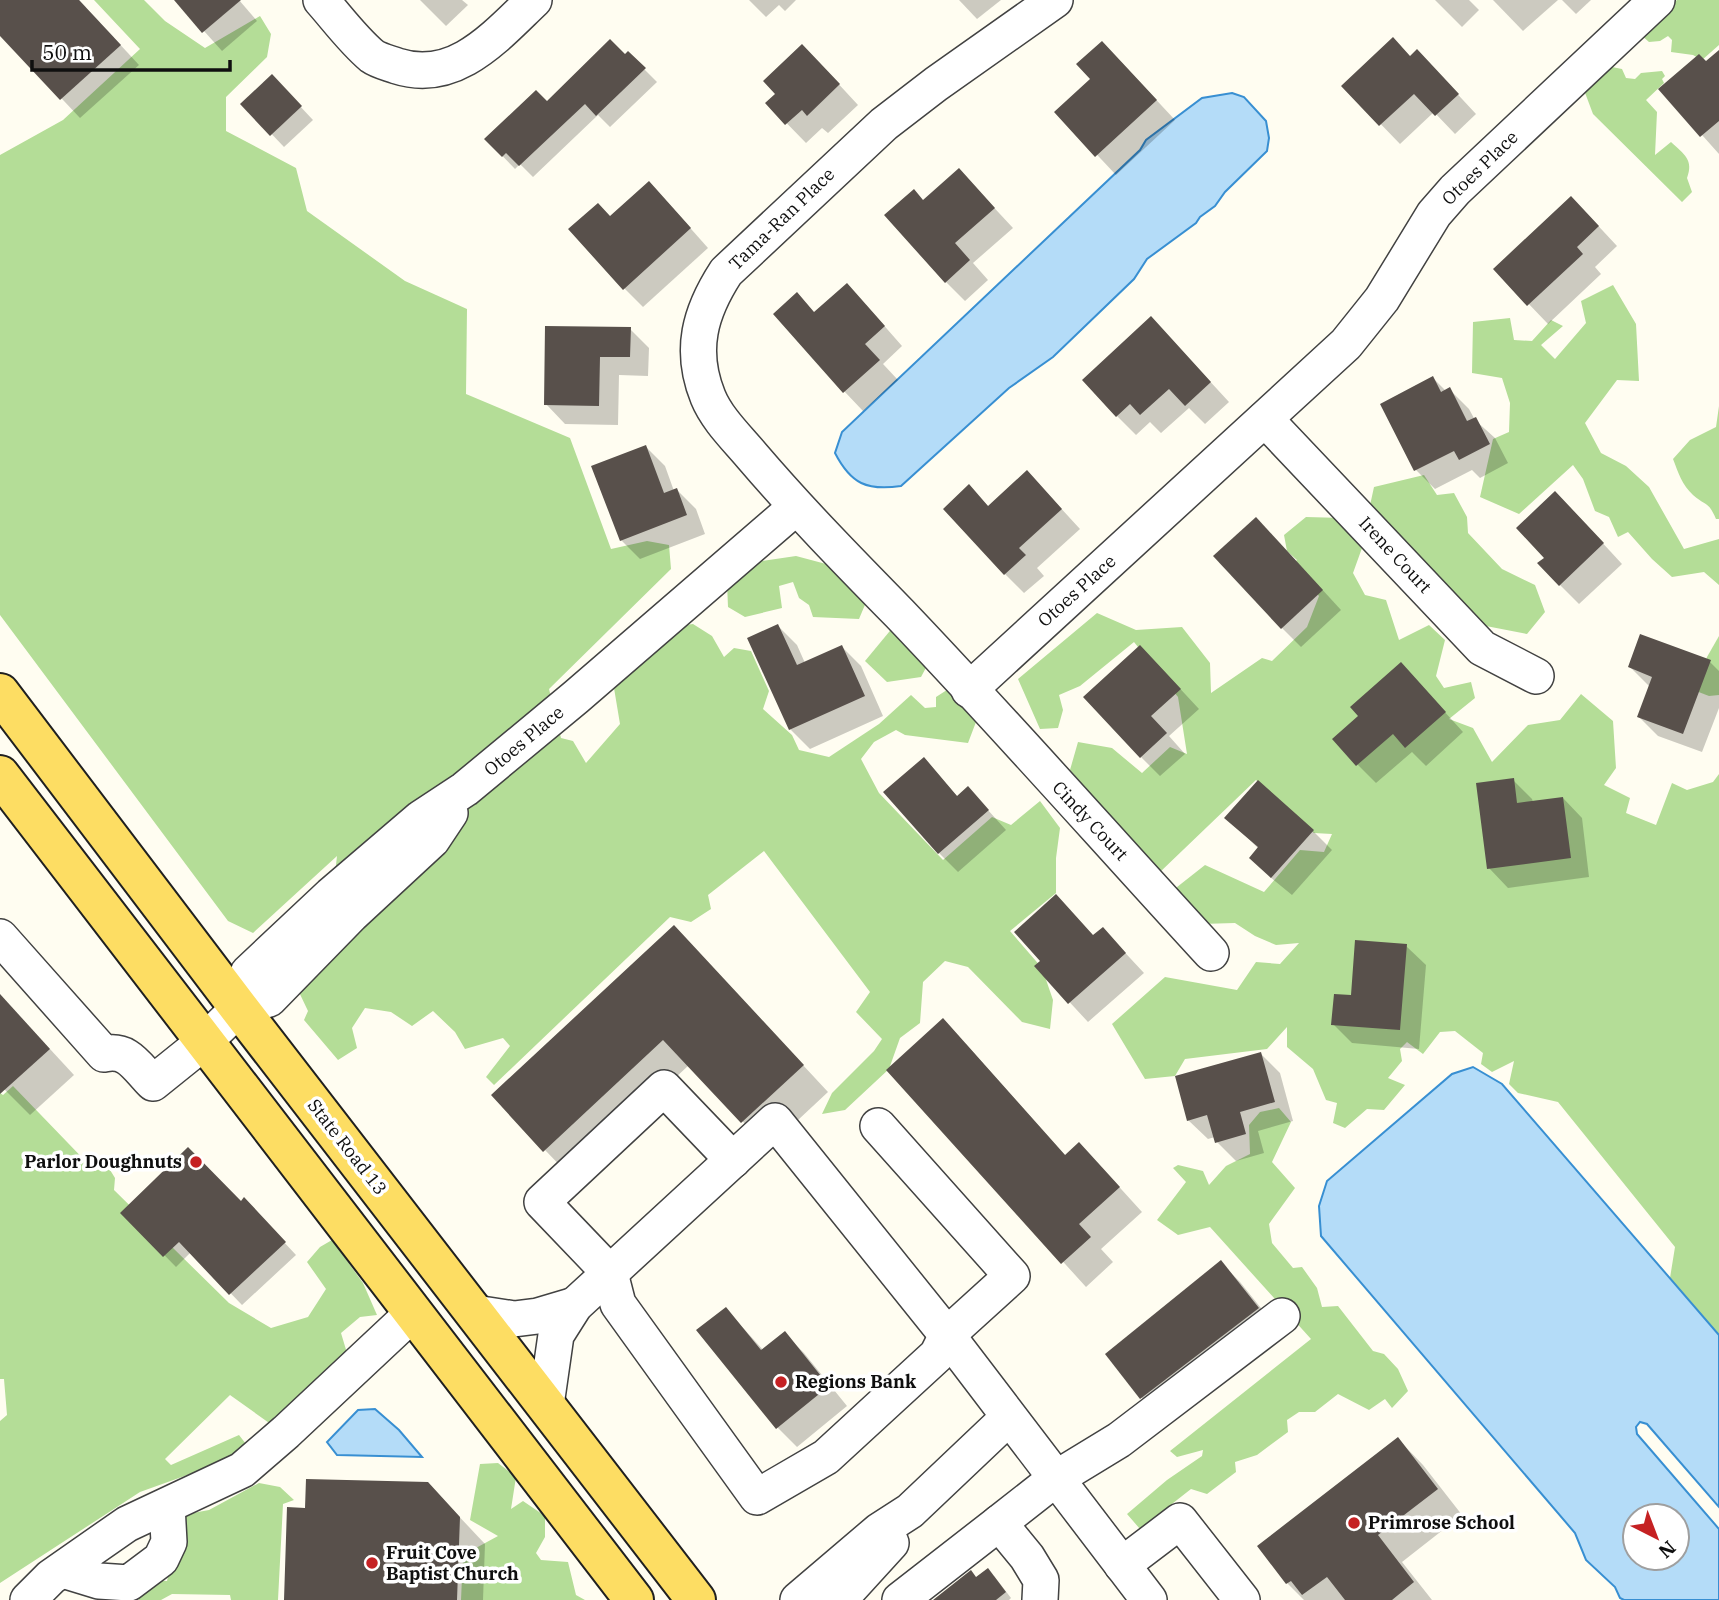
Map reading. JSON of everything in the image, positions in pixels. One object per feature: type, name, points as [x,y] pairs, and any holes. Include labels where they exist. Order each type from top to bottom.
[{"type":"main road","name":"State Road 13","points":[[0,693],[239,1008],[696,1600]]},
{"type":"main road","points":[[0,775],[634,1600]]},
{"type":"street","points":[[321,0],[372,56],[421,71],[461,62],[484,47],[534,0]]},
{"type":"street","name":"Tama-Ran Place","points":[[796,508],[720,418],[702,383],[698,340],[710,297],[726,272],[884,124],[1055,0]]},
{"type":"street","name":"Otoes Place","points":[[969,690],[1346,344],[1382,299],[1434,214],[1455,190],[1657,0]]},
{"type":"street","name":"Irene Court","points":[[1265,419],[1482,648],[1536,676]]},
{"type":"street","points":[[796,508],[969,690]]},
{"type":"street","name":"Otoes Place","points":[[239,1008],[248,974],[331,894],[421,818],[465,789],[576,697],[796,508]]},
{"type":"street","name":"Cindy Court","points":[[969,690],[1211,953]]},
{"type":"street","points":[[0,937],[103,1054],[115,1051],[126,1055],[153,1083],[204,1042],[239,1008]]},
{"type":"street","points":[[733,1160],[664,1088],[542,1202],[610,1273],[618,1304],[757,1497],[826,1457],[937,1356],[947,1335],[1012,1276],[877,1126]]},
{"type":"street","points":[[546,1405],[556,1335],[575,1305],[775,1121],[947,1335],[1149,1600]]},
{"type":"street","points":[[475,1313],[514,1319],[538,1316],[575,1305]]},
{"type":"street","points":[[28,1600],[62,1570],[127,1524],[242,1470],[413,1313]]},
{"type":"street","points":[[900,1600],[1055,1479],[1119,1440],[1282,1316]]},
{"type":"street","points":[[798,1600],[878,1531],[910,1511],[1008,1418]]},
{"type":"street","points":[[62,1570],[99,1581],[129,1583],[160,1559],[169,1542],[167,1506]]},
{"type":"street","points":[[839,1600],[889,1546],[910,1511]]},
{"type":"street","points":[[1122,1565],[1180,1521],[1242,1600]]},
{"type":"street","points":[[999,1523],[1027,1557],[1041,1580],[1040,1600]]},
{"type":"green space","points":[[94,0],[144,0],[165,21],[205,48],[260,16],[271,34],[267,57],[226,97],[226,131],[296,168],[307,211],[405,281],[467,309],[466,394],[570,438],[611,549],[647,541],[669,545],[671,569],[549,689],[561,738],[573,741],[586,763],[620,724],[614,688],[677,626],[693,624],[712,636],[724,657],[734,648],[751,651],[769,691],[763,709],[792,735],[799,750],[829,757],[879,724],[911,695],[925,708],[936,707],[936,697],[950,688],[976,722],[968,743],[905,735],[896,730],[874,742],[861,759],[879,793],[943,860],[992,817],[1011,825],[1040,801],[1060,828],[1056,858],[1056,893],[1010,931],[1042,968],[1053,1000],[1050,1029],[1022,1022],[968,967],[945,961],[923,982],[920,1023],[900,1038],[889,1069],[845,1110],[822,1114],[832,1093],[874,1051],[882,1039],[856,1012],[870,992],[764,851],[708,895],[711,909],[691,922],[670,917],[494,1085],[486,1077],[510,1046],[503,1038],[465,1049],[455,1032],[433,1011],[412,1026],[391,1012],[365,1008],[352,1028],[357,1048],[338,1060],[304,1020],[308,1011],[298,990],[325,963],[337,856],[253,933],[228,921],[0,615],[0,155],[63,120],[140,49]]},
{"type":"green space","points":[[1677,0],[1719,0],[1719,45],[1702,60],[1693,55],[1671,52],[1672,40],[1668,36],[1660,41],[1649,42],[1640,34]]},
{"type":"green space","points":[[1607,66],[1622,69],[1626,78],[1635,79],[1641,73],[1662,71],[1665,76],[1662,79],[1664,83],[1646,100],[1657,112],[1655,155],[1671,142],[1684,154],[1688,162],[1687,178],[1692,192],[1682,202],[1593,114],[1584,90]]},
{"type":"green space","points":[[1613,285],[1636,324],[1639,381],[1617,380],[1585,423],[1601,453],[1626,466],[1649,487],[1684,549],[1719,539],[1719,585],[1704,572],[1672,577],[1628,532],[1618,537],[1609,517],[1595,511],[1583,479],[1573,465],[1519,514],[1480,497],[1493,439],[1509,432],[1510,403],[1502,378],[1472,373],[1473,322],[1510,318],[1514,340],[1532,341],[1551,320],[1563,326],[1541,345],[1555,359],[1586,323],[1581,301]]},
{"type":"green space","points":[[1719,406],[1719,519],[1716,519],[1708,506],[1686,487],[1673,459],[1690,440],[1716,427]]},
{"type":"green space","points":[[1424,475],[1437,495],[1454,493],[1467,517],[1468,533],[1502,569],[1535,585],[1545,612],[1527,634],[1486,626],[1369,510],[1374,487]]},
{"type":"green space","points":[[1306,517],[1343,518],[1362,548],[1353,573],[1365,595],[1386,600],[1399,640],[1429,625],[1445,640],[1436,676],[1444,688],[1471,682],[1475,698],[1449,719],[1473,728],[1492,762],[1528,725],[1560,720],[1581,694],[1613,721],[1616,768],[1604,785],[1630,798],[1626,813],[1656,825],[1672,783],[1687,790],[1713,782],[1719,774],[1719,1335],[1670,1278],[1675,1247],[1558,1102],[1518,1093],[1509,1084],[1514,1061],[1492,1072],[1481,1064],[1483,1053],[1455,1031],[1440,1032],[1423,1054],[1407,1042],[1400,1049],[1402,1061],[1388,1078],[1405,1085],[1384,1110],[1367,1109],[1345,1128],[1333,1123],[1337,1103],[1326,1100],[1313,1069],[1287,1047],[1287,1027],[1267,1049],[1185,1059],[1175,1076],[1145,1079],[1112,1024],[1165,977],[1237,990],[1256,962],[1280,964],[1299,943],[1276,945],[1235,923],[1201,924],[1172,891],[1205,865],[1264,892],[1300,850],[1324,852],[1332,834],[1314,833],[1256,780],[1159,873],[1070,770],[1078,742],[1112,748],[1142,773],[1170,747],[1187,754],[1178,697],[1134,642],[1080,686],[1059,695],[1063,710],[1058,728],[1040,729],[1018,679],[1097,613],[1136,630],[1182,627],[1210,663],[1211,693],[1262,658],[1272,661],[1307,627],[1319,596],[1291,566],[1297,560],[1287,551],[1284,535]]},
{"type":"green space","points":[[796,556],[826,564],[867,600],[859,619],[813,617],[809,605],[799,598],[793,582],[779,586],[782,608],[745,617],[728,607],[727,583],[762,561]]},
{"type":"green space","points":[[894,626],[929,662],[921,677],[887,682],[865,661]]},
{"type":"green space","points":[[1719,636],[1719,695],[1709,696],[1696,691],[1707,657]]},
{"type":"green space","points":[[13,1086],[95,1171],[107,1165],[115,1178],[114,1190],[229,1303],[271,1328],[308,1317],[326,1289],[307,1262],[320,1247],[332,1240],[363,1283],[377,1315],[360,1317],[341,1333],[347,1353],[272,1425],[230,1395],[165,1459],[171,1465],[239,1435],[246,1444],[240,1456],[140,1492],[0,1583],[0,1421],[7,1415],[4,1379],[0,1379],[0,1093],[3,1095]]},
{"type":"green space","points":[[1279,1108],[1291,1122],[1272,1162],[1295,1188],[1269,1224],[1272,1243],[1293,1268],[1302,1267],[1317,1288],[1322,1307],[1338,1306],[1373,1351],[1384,1354],[1398,1369],[1408,1391],[1392,1408],[1385,1399],[1369,1410],[1338,1394],[1315,1412],[1299,1412],[1287,1420],[1288,1432],[1257,1455],[1235,1462],[1236,1472],[1207,1494],[1191,1489],[1140,1529],[1127,1514],[1167,1480],[1202,1456],[1203,1450],[1177,1457],[1170,1451],[1311,1339],[1210,1227],[1178,1235],[1157,1220],[1186,1182],[1173,1168],[1178,1165],[1203,1171],[1209,1185],[1226,1166],[1250,1154],[1249,1125],[1260,1112]]},
{"type":"green space","points":[[498,1463],[516,1477],[511,1509],[523,1501],[545,1516],[545,1537],[536,1553],[541,1560],[568,1562],[576,1595],[585,1600],[461,1600],[463,1555],[498,1536],[470,1520],[480,1464]]},
{"type":"green space","points":[[259,1483],[280,1487],[294,1500],[283,1504],[278,1600],[231,1600],[230,1595],[172,1594],[161,1600],[139,1600],[138,1597],[151,1580],[167,1581],[182,1515],[209,1510]]},
{"type":"water","points":[[1232,93],[1244,97],[1266,121],[1269,138],[1267,151],[1225,192],[1215,206],[1147,259],[1134,279],[1053,357],[1009,388],[901,486],[869,486],[847,472],[835,453],[842,432],[1140,150],[1146,140],[1202,98]]},
{"type":"water","points":[[1473,1067],[1502,1084],[1719,1335],[1719,1507],[1647,1424],[1640,1422],[1636,1427],[1637,1434],[1719,1529],[1719,1600],[1620,1598],[1615,1587],[1586,1560],[1575,1533],[1321,1236],[1319,1206],[1327,1181],[1452,1074]]},
{"type":"water","points":[[375,1409],[399,1430],[422,1457],[337,1455],[327,1442],[358,1410]]},
{"type":"building","points":[[0,0],[79,0],[121,45],[60,100],[0,36]]},
{"type":"building","points":[[174,0],[241,0],[202,33]]},
{"type":"building","points":[[1393,37],[1410,56],[1417,49],[1459,94],[1435,116],[1414,94],[1379,126],[1341,86]]},
{"type":"building","points":[[610,39],[625,54],[628,51],[646,68],[596,116],[585,104],[519,166],[506,153],[502,157],[484,139],[536,90],[547,101]]},
{"type":"building","points":[[1102,41],[1157,100],[1095,157],[1054,112],[1090,79],[1076,64]]},
{"type":"building","points":[[802,44],[840,84],[807,116],[802,110],[785,125],[765,103],[775,94],[763,81]]},
{"type":"building","points":[[1719,50],[1719,121],[1700,137],[1658,89],[1699,54],[1706,61]]},
{"type":"building","points":[[272,74],[302,106],[270,136],[240,104]]},
{"type":"building","points":[[959,168],[995,208],[955,243],[970,260],[945,283],[884,215],[914,189],[923,200]]},
{"type":"building","points":[[649,181],[691,228],[623,290],[568,229],[598,203],[610,216]]},
{"type":"building","points":[[1571,196],[1599,226],[1577,247],[1583,254],[1527,306],[1493,269]]},
{"type":"building","points":[[847,283],[885,326],[865,344],[880,360],[843,393],[773,314],[797,292],[814,312]]},
{"type":"building","points":[[1151,316],[1211,382],[1185,406],[1169,389],[1140,415],[1130,404],[1116,417],[1082,380]]},
{"type":"building","points":[[545,326],[631,327],[630,357],[600,357],[599,406],[544,405]]},
{"type":"building","points":[[1433,376],[1441,392],[1450,387],[1467,421],[1476,417],[1490,444],[1459,460],[1454,451],[1414,471],[1380,404]]},
{"type":"building","points":[[646,445],[664,493],[677,488],[687,515],[620,541],[591,466]]},
{"type":"building","points":[[1027,470],[1062,509],[1019,548],[1026,555],[1004,575],[943,509],[969,484],[988,506]]},
{"type":"building","points":[[1555,491],[1604,543],[1559,586],[1537,563],[1544,558],[1516,528]]},
{"type":"building","points":[[1256,517],[1323,590],[1281,629],[1213,556]]},
{"type":"building","points":[[778,624],[797,665],[842,645],[865,696],[789,730],[747,638]]},
{"type":"building","points":[[1640,634],[1711,660],[1683,734],[1637,717],[1652,677],[1628,667]]},
{"type":"building","points":[[1140,645],[1181,689],[1151,716],[1167,733],[1140,758],[1083,697]]},
{"type":"building","points":[[1401,662],[1446,712],[1405,748],[1393,734],[1356,766],[1332,739],[1358,716],[1350,707]]},
{"type":"building","points":[[924,757],[957,796],[968,786],[989,810],[938,854],[883,792]]},
{"type":"building","points":[[1514,778],[1517,803],[1563,797],[1571,858],[1487,869],[1476,783]]},
{"type":"building","points":[[1258,780],[1314,830],[1271,878],[1249,858],[1258,847],[1224,818]]},
{"type":"building","points":[[1056,894],[1093,935],[1103,927],[1126,953],[1068,1004],[1034,966],[1040,961],[1014,932]]},
{"type":"building","points":[[674,925],[804,1065],[741,1123],[663,1040],[543,1152],[491,1095]]},
{"type":"building","points":[[1355,940],[1407,944],[1400,1030],[1331,1025],[1334,994],[1351,995]]},
{"type":"building","points":[[0,994],[50,1049],[0,1094]]},
{"type":"building","points":[[943,1018],[1065,1155],[1079,1142],[1120,1187],[1079,1224],[1091,1237],[1061,1264],[886,1070]]},
{"type":"building","points":[[1261,1052],[1275,1102],[1240,1112],[1246,1134],[1215,1143],[1207,1115],[1187,1121],[1175,1076]]},
{"type":"building","points":[[188,1147],[241,1201],[244,1197],[286,1242],[229,1295],[179,1242],[163,1257],[120,1213]]},
{"type":"building","points":[[1221,1260],[1259,1308],[1140,1399],[1105,1354]]},
{"type":"building","points":[[726,1307],[761,1350],[785,1331],[829,1386],[776,1429],[696,1330]]},
{"type":"building","points":[[1398,1437],[1438,1489],[1378,1535],[1414,1582],[1392,1600],[1345,1600],[1327,1577],[1302,1595],[1291,1581],[1286,1584],[1257,1546]]},
{"type":"building","name":"Fruit Cove Baptist Church","points":[[306,1479],[428,1482],[460,1517],[457,1600],[284,1600],[287,1507],[305,1508]]},
{"type":"building","points":[[988,1568],[1006,1592],[996,1600],[933,1600],[971,1570],[976,1577]]},
{"type":"place","name":"Parlor Doughnuts","points":[[196,1162]]},
{"type":"place","name":"Regions Bank","points":[[781,1382]]},
{"type":"place","name":"Primrose School","points":[[1354,1523]]},
{"type":"place","name":"Fruit Cove Baptist Church","points":[[372,1563]]}]
